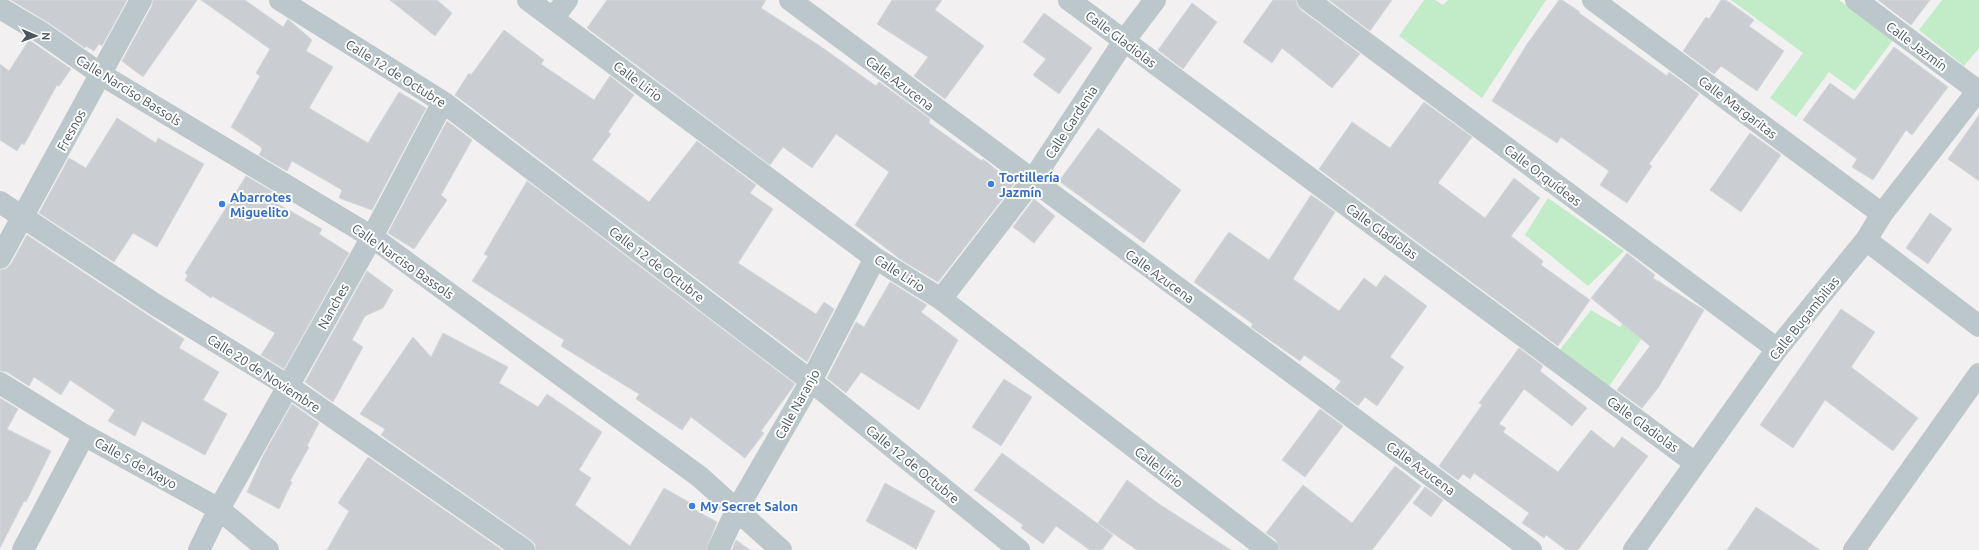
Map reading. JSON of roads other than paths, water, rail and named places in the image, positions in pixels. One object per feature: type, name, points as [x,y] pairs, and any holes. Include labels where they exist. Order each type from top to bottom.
[{"type":"street","name":"Fresnos","points":[[0,258],[102,75],[141,0]]},
{"type":"street","name":"Calle 12 de Octubre","points":[[280,0],[443,102],[811,381],[1019,550]]},
{"type":"street","name":"Calle Lirio","points":[[528,0],[875,258],[941,299],[1268,550]]},
{"type":"street","points":[[553,18],[567,0]]},
{"type":"street","name":"Calle Azucena","points":[[790,0],[1531,550]]},
{"type":"street","name":"Calle Gladiolas","points":[[1069,0],[1695,463]]},
{"type":"street","name":"Calle Gardenia","points":[[941,299],[1032,181],[1124,41],[1155,0]]},
{"type":"street","name":"Calle Orquídeas","points":[[1308,0],[1777,349]]},
{"type":"street","name":"Calle Margaritas","points":[[1593,0],[1882,214]]},
{"type":"street","name":"Calle Jazmín","points":[[1856,0],[1978,90]]},
{"type":"street","name":"Calle Narciso Bassols","points":[[0,8],[42,34],[102,75],[372,237],[700,477],[781,550]]},
{"type":"street","name":"Calle Bugambilias","points":[[1634,550],[1777,349],[1866,240],[1882,214],[1978,90]]},
{"type":"street","name":"Nanches","points":[[199,550],[219,509],[372,237],[443,102]]},
{"type":"street","name":"Calle 20 de Noviembre","points":[[0,202],[24,216],[156,305],[288,386],[524,550]]},
{"type":"street","points":[[1866,240],[1979,326]]},
{"type":"street","name":"Calle Naranjo","points":[[718,550],[736,511],[811,381],[875,258]]},
{"type":"street","points":[[1854,550],[1979,374]]},
{"type":"street","name":"Calle 5 de Mayo","points":[[0,383],[84,435],[219,509],[268,550]]},
{"type":"street","points":[[24,550],[84,435]]},
{"type":"place","name":"Tortillería Jazmín","points":[[991,184]]},
{"type":"place","name":"Abarrotes Miguelito","points":[[222,204]]},
{"type":"place","name":"My Secret Salon","points":[[692,506]]}]
